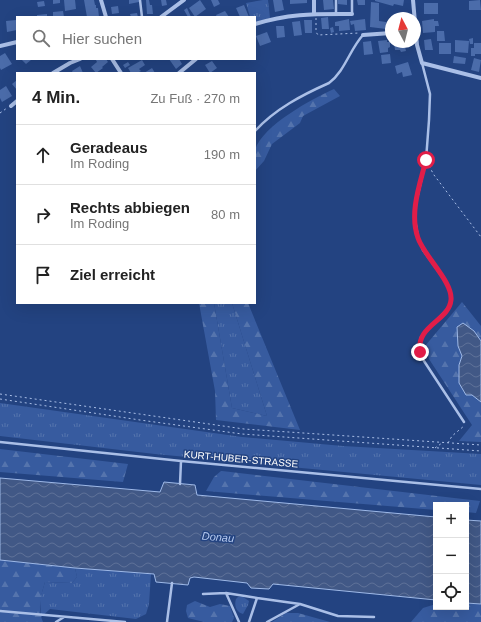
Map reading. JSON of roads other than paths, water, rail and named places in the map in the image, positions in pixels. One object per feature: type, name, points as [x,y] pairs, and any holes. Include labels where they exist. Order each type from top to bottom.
[{"type":"street","points":[[101,0],[106,16]]},
{"type":"street","points":[[162,16],[184,0]]},
{"type":"street","points":[[314,0],[315,14]]},
{"type":"street","points":[[413,0],[414,12]]},
{"type":"street","points":[[256,24],[286,16],[352,14]]},
{"type":"street","points":[[363,35],[385,33]]},
{"type":"street","points":[[0,46],[16,42]]},
{"type":"street","points":[[418,48],[422,63],[481,78]]},
{"type":"street","points":[[55,72],[78,60]]},
{"type":"street","points":[[113,60],[120,72]]},
{"type":"street","points":[[180,72],[195,60]]},
{"type":"street","points":[[12,106],[16,102]]},
{"type":"lane","points":[[140,0],[142,16]]},
{"type":"lane","points":[[336,0],[336,14]]},
{"type":"lane","points":[[352,0],[352,14]]},
{"type":"lane","points":[[256,130],[288,103],[329,83],[335,78],[363,35]]},
{"type":"lane","points":[[422,63],[430,94],[426,160],[416,203],[415,220],[418,237],[423,250],[446,282],[451,299],[449,308],[421,336],[419,345],[424,361],[464,422]]},
{"type":"lane","name":"KURT-HUBER-STRASSE","points":[[0,442],[181,461],[481,489]]},
{"type":"lane","points":[[180,484],[181,461]]},
{"type":"lane","points":[[167,622],[172,583]]},
{"type":"lane","points":[[226,593],[239,622]]},
{"type":"lane","points":[[203,594],[226,593],[300,604],[338,616],[374,617]]},
{"type":"lane","points":[[249,622],[258,598]]},
{"type":"lane","points":[[267,622],[300,604]]},
{"type":"lane","points":[[0,610],[125,622]]},
{"type":"lane","points":[[56,622],[65,616]]},
{"type":"lane","points":[[64,622],[65,616]]},
{"type":"water","points":[[463,323],[474,331],[481,341],[481,402],[472,395],[466,395],[459,383],[459,365],[462,356],[458,346],[457,327]]},
{"type":"water","name":"Donau","points":[[0,478],[160,492],[164,482],[195,485],[197,495],[433,517],[433,600],[273,584],[269,589],[251,588],[247,583],[194,577],[190,578],[188,585],[156,582],[154,574],[0,560]]},
{"type":"water","points":[[469,520],[481,521],[481,604],[469,603]]}]
